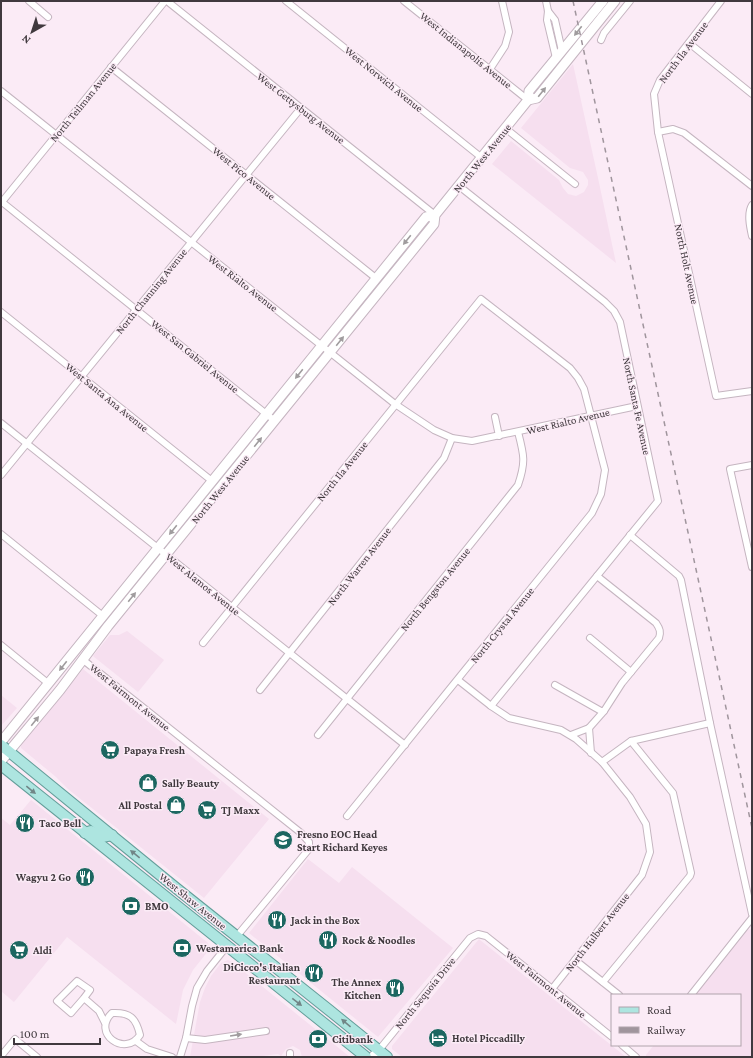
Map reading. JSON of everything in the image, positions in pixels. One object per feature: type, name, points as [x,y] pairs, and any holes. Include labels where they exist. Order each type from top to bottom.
[{"type":"main road","name":"North West Avenue","points":[[528,100],[528,91],[603,1]]},
{"type":"main road","name":"North West Avenue","points":[[1,762],[62,687],[82,659],[434,224],[435,215],[505,128],[528,100],[537,98],[615,1]]},
{"type":"main road","points":[[552,79],[552,71],[562,56],[559,54]]},
{"type":"main road","name":"North West Avenue","points":[[1,743],[426,217],[435,215]]},
{"type":"main road","points":[[82,659],[81,655],[83,649],[112,612],[116,600]]},
{"type":"main road","name":"West Shaw Avenue","points":[[1,743],[176,888],[329,1010],[376,1055]]},
{"type":"main road","name":"West Shaw Avenue","points":[[1,765],[226,946],[376,1055]]},
{"type":"main road","points":[[85,833],[91,831],[102,837],[112,835]]},
{"type":"main road","points":[[119,860],[138,866],[169,890],[176,888]]},
{"type":"main road","points":[[186,913],[195,912],[228,938],[237,936]]},
{"type":"main road","points":[[226,946],[236,945],[260,964],[269,962]]},
{"type":"street","points":[[29,1],[48,17]]},
{"type":"street","name":"North Teilman Avenue","points":[[1,202],[166,1]]},
{"type":"street","name":"West Gettysburg Avenue","points":[[166,1],[435,215]]},
{"type":"street","name":"West Norwich Avenue","points":[[286,1],[482,158]]},
{"type":"street","name":"West Indianapolis Avenue","points":[[404,1],[528,100]]},
{"type":"street","points":[[490,69],[505,46],[509,32],[502,1]]},
{"type":"street","points":[[546,1],[548,11],[546,20],[559,54]]},
{"type":"street","points":[[601,40],[630,1]]},
{"type":"street","name":"North Ila Avenue","points":[[658,132],[654,94],[660,80],[721,1]]},
{"type":"street","points":[[548,11],[555,20],[559,54]]},
{"type":"street","points":[[689,43],[752,94]]},
{"type":"street","name":"West Pico Avenue","points":[[111,67],[377,279]]},
{"type":"street","name":"West Rialto Avenue","points":[[1,91],[395,404],[434,430],[452,438],[472,442],[637,406]]},
{"type":"street","name":"North Channing Avenue","points":[[1,475],[300,108]]},
{"type":"street","points":[[505,128],[575,184]]},
{"type":"street","points":[[658,132],[673,129],[684,132],[752,186]]},
{"type":"street","name":"North Holt Avenue","points":[[658,132],[716,396],[752,391]]},
{"type":"street","name":"North Santa Fe Avenue","points":[[459,186],[605,302],[614,311],[620,322],[658,502],[630,535]]},
{"type":"street","name":"West San Gabriel Avenue","points":[[1,202],[275,421]]},
{"type":"street","points":[[752,205],[750,208],[750,225],[752,236]]},
{"type":"street","name":"North Ila Avenue","points":[[203,643],[481,299],[570,368],[584,389],[590,416]]},
{"type":"street","name":"West Santa Ana Avenue","points":[[1,312],[212,481]]},
{"type":"street","name":"North Crystal Avenue","points":[[347,816],[592,513],[601,494],[605,470],[590,416]]},
{"type":"street","points":[[494,417],[499,436]]},
{"type":"street","name":"West Alamos Avenue","points":[[1,423],[405,745]]},
{"type":"street","name":"North Bengston Avenue","points":[[318,736],[518,485],[524,468],[523,452],[518,432]]},
{"type":"street","name":"North Warren Avenue","points":[[260,690],[444,458],[452,438]]},
{"type":"street","points":[[752,465],[730,469],[752,566]]},
{"type":"street","points":[[1,534],[103,616]]},
{"type":"street","points":[[491,706],[630,535],[681,580],[710,723],[752,914]]},
{"type":"street","points":[[570,735],[589,728],[604,711],[622,683],[659,638],[660,633],[660,628],[656,623],[597,576]]},
{"type":"street","points":[[590,638],[631,672]]},
{"type":"street","points":[[1,645],[49,684]]},
{"type":"street","name":"West Fairmont Avenue","points":[[82,659],[301,833],[309,842],[309,849],[237,936]]},
{"type":"street","points":[[458,680],[509,718],[561,730],[584,745],[602,762],[631,741],[710,723]]},
{"type":"street","points":[[555,685],[601,711],[604,711]]},
{"type":"street","points":[[589,728],[591,753]]},
{"type":"street","points":[[603,982],[691,873],[673,793],[631,741]]},
{"type":"street","name":"North Hulbert Avenue","points":[[552,989],[642,875],[650,852],[646,824],[630,797],[602,762]]},
{"type":"street","points":[[692,994],[752,918]]},
{"type":"street","name":"West Fairmont Avenue","points":[[478,934],[486,936],[611,1036]]},
{"type":"street","name":"North Sequoia Drive","points":[[376,1055],[470,938],[478,934]]},
{"type":"street","points":[[180,1057],[186,1038],[197,988],[207,971],[226,946]]},
{"type":"street","points":[[575,960],[618,994]]},
{"type":"street","points":[[77,981],[90,990],[84,998],[71,1013],[57,1001],[77,981]]},
{"type":"street","points":[[84,998],[98,1011],[105,1023],[108,1036],[116,1043],[122,1045],[132,1044],[136,1041],[140,1034],[138,1025],[134,1020],[120,1012],[112,1013],[104,1010],[98,1011]]},
{"type":"street","points":[[105,1023],[107,1018],[112,1013]]},
{"type":"street","points":[[186,1038],[207,1040],[266,1031]]},
{"type":"street","points":[[1,1056],[15,1039],[37,1057]]},
{"type":"street","points":[[136,1041],[147,1048],[172,1057]]},
{"type":"street","points":[[623,1046],[636,1057]]},
{"type":"shaded area","points":[[573,64],[616,263],[492,164],[511,141],[559,180],[568,194],[576,196],[584,192],[588,185],[588,180],[583,172],[570,168],[521,128]]},
{"type":"shaded area","points":[[127,631],[164,660],[138,692],[93,656],[110,635],[119,635]]},
{"type":"shaded area","points":[[83,669],[269,819],[204,898],[68,789],[21,748],[21,745]]},
{"type":"shaded area","points":[[1,695],[17,708],[1,726]]},
{"type":"shaded area","points":[[31,800],[208,943],[208,951],[193,970],[183,990],[176,1024],[67,937],[14,1002],[1,991],[1,818],[10,825]]},
{"type":"shaded area","points":[[308,859],[339,883],[352,867],[453,948],[378,1037],[249,933]]},
{"type":"shaded area","points":[[752,929],[752,1057],[646,1057],[653,1046],[741,1046],[741,994],[695,994],[747,930]]},
{"type":"shaded area","points":[[479,939],[626,1057],[402,1057],[392,1049],[392,1046]]},
{"type":"shaded area","points":[[228,960],[350,1057],[302,1057],[300,1050],[293,1046],[286,1049],[281,1056],[278,1054],[255,1057],[190,1057],[200,1002],[205,988],[211,976],[221,963]]},
{"type":"railway","points":[[573,1],[752,828]]},
{"type":"place","name":"Papaya Fresh","points":[[110,750]]},
{"type":"place","name":"Sally Beauty","points":[[148,783]]},
{"type":"place","name":"All Postal","points":[[176,805]]},
{"type":"place","name":"TJ Maxx","points":[[207,810]]},
{"type":"place","name":"Taco Bell","points":[[25,823]]},
{"type":"place","name":"Fresno EOC Head Start Richard Keyes","points":[[283,840]]},
{"type":"place","name":"Wagyu 2 Go","points":[[85,877]]},
{"type":"place","name":"BMO","points":[[131,906]]},
{"type":"place","name":"Jack in the Box","points":[[277,920]]},
{"type":"place","name":"Rock & Noodles","points":[[328,940]]},
{"type":"place","name":"Westamerica Bank","points":[[182,948]]},
{"type":"place","name":"Aldi","points":[[19,950]]},
{"type":"place","name":"DiCicco's Italian Restaurant","points":[[314,973]]},
{"type":"place","name":"The Annex Kitchen","points":[[395,988]]},
{"type":"place","name":"Hotel Piccadilly","points":[[438,1038]]},
{"type":"place","name":"Citibank","points":[[318,1039]]}]
